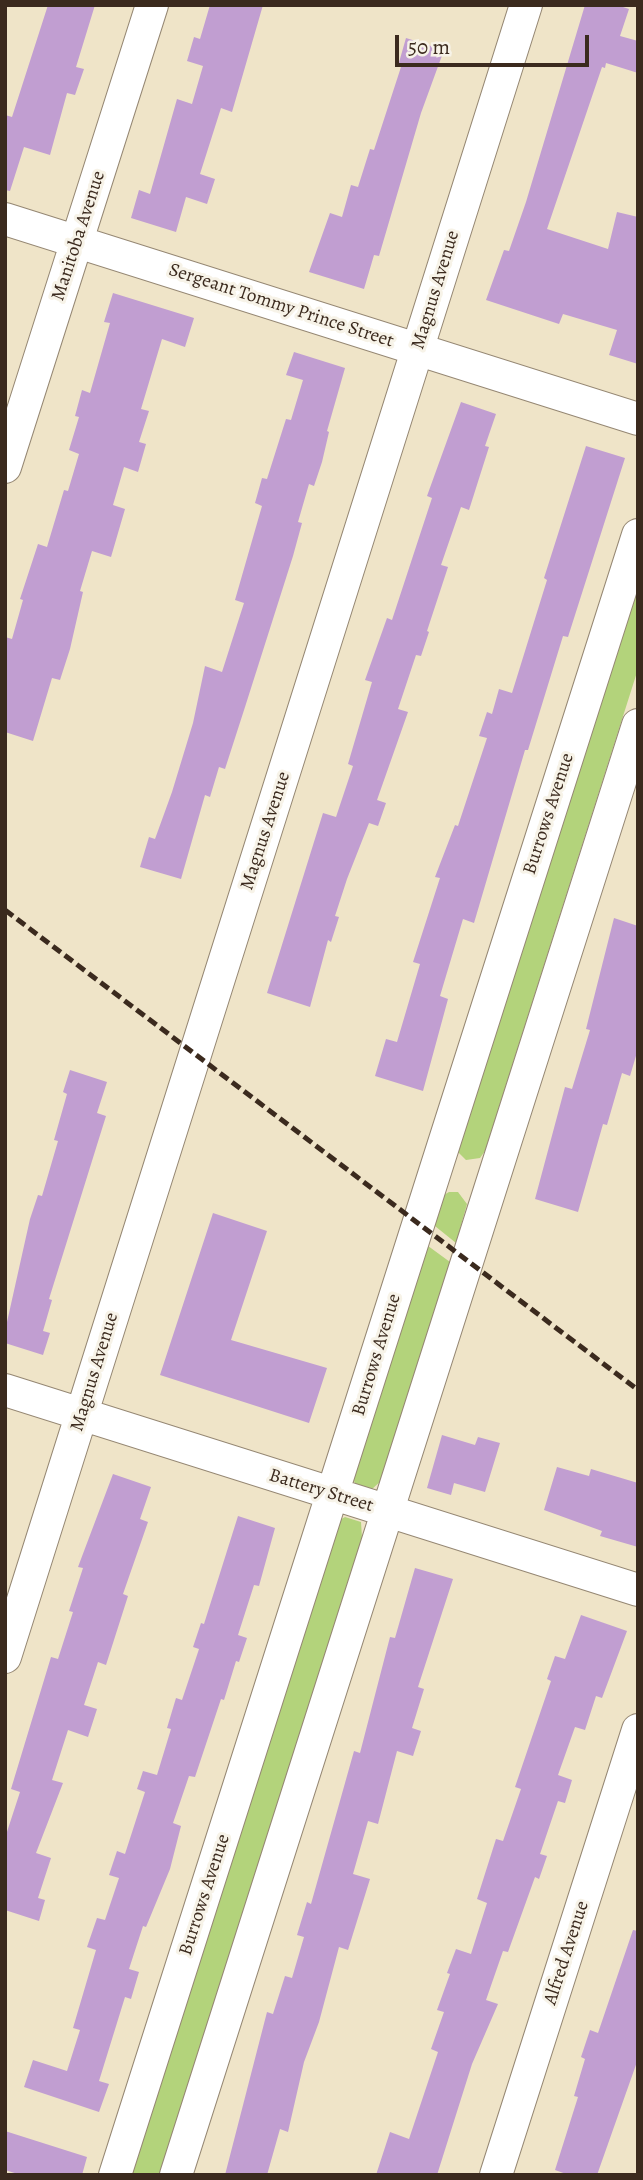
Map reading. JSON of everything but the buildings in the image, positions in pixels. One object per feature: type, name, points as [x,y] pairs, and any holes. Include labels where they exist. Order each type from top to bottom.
[{"type":"street","name":"Manitoba Avenue","points":[[5,467],[152,5]]},
{"type":"street","name":"Magnus Avenue","points":[[5,1657],[526,5]]},
{"type":"street","name":"Sergeant Tommy Prince Street","points":[[5,219],[638,419]]},
{"type":"street","name":"Burrows Avenue","points":[[115,2175],[334,1496],[638,535]]},
{"type":"street","points":[[176,2175],[638,725]]},
{"type":"street","name":"Battery Street","points":[[5,1390],[638,1590]]},
{"type":"street","name":"Alfred Avenue","points":[[496,2175],[638,1730]]},
{"type":"green space","points":[[638,571],[638,669],[485,1151],[480,1158],[466,1160],[456,1150]]},
{"type":"green space","points":[[449,1192],[458,1192],[467,1204],[456,1243],[430,1222],[442,1196]]},
{"type":"green space","points":[[424,1243],[450,1262],[382,1480],[371,1490],[356,1485],[353,1479]]},
{"type":"green space","points":[[345,1517],[361,1522],[362,1538],[160,2175],[130,2175],[338,1521]]},
{"type":"railway","points":[[5,910],[638,1390]]}]
